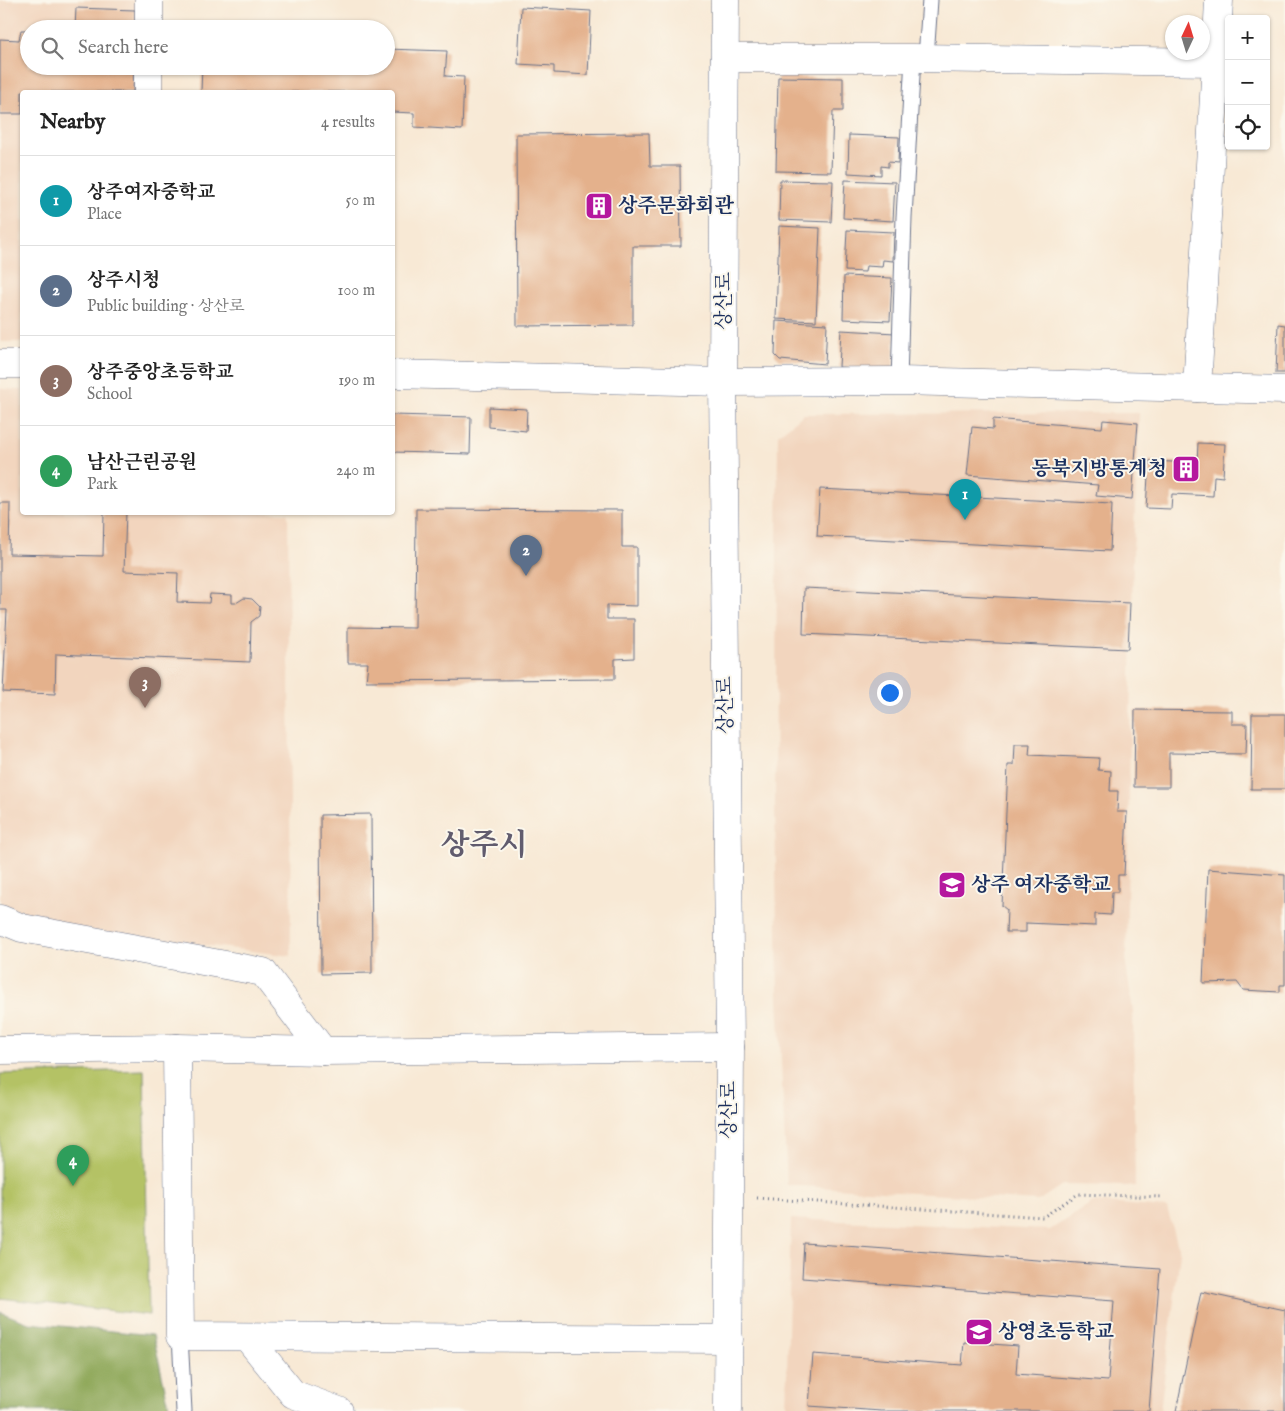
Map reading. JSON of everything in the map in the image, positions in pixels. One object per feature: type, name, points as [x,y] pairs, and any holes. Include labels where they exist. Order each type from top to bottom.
[{"type":"street","points":[[149,0],[149,20]]},
{"type":"street","name":"상산로","points":[[725,0],[723,382],[730,1047],[728,1411]]},
{"type":"street","points":[[1196,388],[1219,0]]},
{"type":"street","points":[[725,58],[920,58],[1216,62]]},
{"type":"street","points":[[148,75],[148,90]]},
{"type":"street","points":[[0,364],[20,364]]},
{"type":"street","points":[[395,374],[723,382],[900,381],[1285,390]]},
{"type":"street","points":[[0,919],[22,928],[263,972],[323,1050]]},
{"type":"street","points":[[0,1050],[730,1047]]},
{"type":"street","points":[[177,1048],[180,1336],[728,1339]]},
{"type":"street","points":[[247,1337],[293,1394],[340,1411]]},
{"type":"lane","points":[[900,381],[904,218],[920,58],[930,0]]},
{"type":"lane","points":[[180,1336],[184,1411]]},
{"type":"path","points":[[729,1196],[1042,1217],[1078,1194],[1164,1197]]},
{"type":"shaded area","points":[[0,0],[140,0],[139,20],[20,20],[20,75],[138,75],[137,90],[20,90],[20,342],[0,342]]},
{"type":"shaded area","points":[[0,389],[20,390],[20,515],[288,515],[291,956],[53,926],[0,903]]},
{"type":"shaded area","name":"상주 여자중학교","points":[[1139,413],[1133,554],[1126,965],[1133,1011],[1135,1186],[1062,1185],[1038,1201],[787,1185],[778,998],[775,805],[778,435],[804,414]]},
{"type":"shaded area","name":"상영초등학교","points":[[1093,1202],[1167,1208],[1180,1253],[1160,1411],[786,1411],[791,1219],[1050,1230]]},
{"type":"green space","points":[[144,1070],[149,1315],[0,1298],[0,1074]]},
{"type":"green space","points":[[0,1312],[29,1323],[153,1335],[170,1411],[0,1411]]},
{"type":"building","points":[[521,7],[591,11],[588,75],[554,73],[554,66],[518,64]]},
{"type":"building","points":[[76,8],[135,10],[135,20],[75,20]]},
{"type":"building","points":[[20,35],[20,75],[134,75],[133,90],[20,90],[20,114],[0,114],[0,39],[19,40]]},
{"type":"building","points":[[395,49],[447,51],[445,76],[464,77],[462,130],[414,127],[414,113],[395,112],[395,90],[201,90],[202,75],[395,75]]},
{"type":"building","points":[[778,77],[843,78],[843,111],[833,111],[831,172],[776,171]]},
{"type":"building","name":"상주문화회관","points":[[649,133],[650,166],[680,166],[681,246],[633,246],[633,325],[517,326],[516,134]]},
{"type":"building","points":[[849,135],[899,137],[898,163],[888,162],[888,167],[881,166],[881,175],[848,173]]},
{"type":"building","points":[[780,180],[833,181],[831,222],[779,220]]},
{"type":"building","points":[[845,180],[895,182],[893,221],[843,218]]},
{"type":"building","points":[[779,226],[820,228],[816,321],[776,319]]},
{"type":"building","points":[[847,230],[894,232],[893,261],[883,260],[882,267],[866,266],[865,272],[845,271]]},
{"type":"building","points":[[844,276],[892,278],[890,321],[843,319]]},
{"type":"building","points":[[776,321],[827,324],[825,364],[780,360],[775,355]]},
{"type":"building","points":[[1278,324],[1285,325],[1285,373],[1276,373]]},
{"type":"building","points":[[841,330],[895,333],[893,370],[839,367]]},
{"type":"building","points":[[489,407],[527,409],[526,431],[489,427]]},
{"type":"building","points":[[395,415],[471,417],[470,454],[395,452]]},
{"type":"building","points":[[993,419],[1102,428],[1103,420],[1138,423],[1132,499],[1096,496],[1098,485],[967,475],[972,427],[993,429]]},
{"type":"building","name":"동북지방통계청","points":[[1198,443],[1225,444],[1223,477],[1214,476],[1213,496],[1172,494],[1171,509],[1146,508],[1149,461],[1197,463]]},
{"type":"building","points":[[820,489],[1112,504],[1110,551],[817,536]]},
{"type":"building","points":[[0,503],[10,503],[9,554],[103,556],[104,515],[126,515],[124,571],[178,573],[177,602],[209,603],[210,594],[232,595],[232,603],[236,603],[244,598],[252,599],[260,607],[259,616],[251,622],[250,662],[56,654],[55,694],[3,692],[7,610],[0,610]]},
{"type":"building","points":[[416,509],[622,510],[622,547],[637,547],[637,606],[607,605],[607,619],[634,619],[634,658],[615,659],[615,679],[366,681],[368,663],[348,663],[348,627],[415,628]]},
{"type":"building","points":[[804,588],[1130,603],[1128,649],[803,634]]},
{"type":"building","points":[[1135,710],[1232,711],[1232,724],[1247,724],[1246,754],[1169,753],[1169,787],[1134,787]]},
{"type":"building","points":[[1252,714],[1285,714],[1285,789],[1251,789]]},
{"type":"building","points":[[1015,744],[1030,744],[1029,755],[1099,758],[1098,770],[1111,771],[1110,791],[1118,791],[1117,812],[1127,812],[1124,875],[1118,875],[1118,892],[1112,892],[1111,915],[1095,914],[1095,926],[1026,923],[1026,932],[1006,932],[1007,910],[1002,906],[1008,765],[1014,765]]},
{"type":"building","points":[[371,814],[372,973],[321,974],[320,815]]},
{"type":"building","points":[[1208,869],[1285,875],[1285,985],[1280,985],[1280,992],[1243,990],[1237,982],[1203,983]]},
{"type":"building","points":[[804,1243],[1160,1269],[1149,1411],[881,1411],[809,1406],[813,1354],[962,1365],[964,1342],[1018,1346],[1016,1374],[1108,1381],[1114,1301],[802,1278]]},
{"type":"building","points":[[1201,1292],[1285,1310],[1285,1411],[1176,1411]]},
{"type":"place","name":"상주문화회관","points":[[599,206]]},
{"type":"place","name":"동북지방통계청","points":[[1186,469]]},
{"type":"place","name":"상주여자중학교","points":[[965,520]]},
{"type":"place","name":"상주시청","points":[[526,576]]},
{"type":"place","name":"상주중앙초등학교","points":[[145,708]]},
{"type":"place","name":"상주 여자중학교","points":[[952,885]]},
{"type":"place","name":"남산근린공원","points":[[73,1186]]},
{"type":"place","name":"상영초등학교","points":[[979,1332]]},
{"type":"district","name":"상주시","points":[[484,846]]}]
